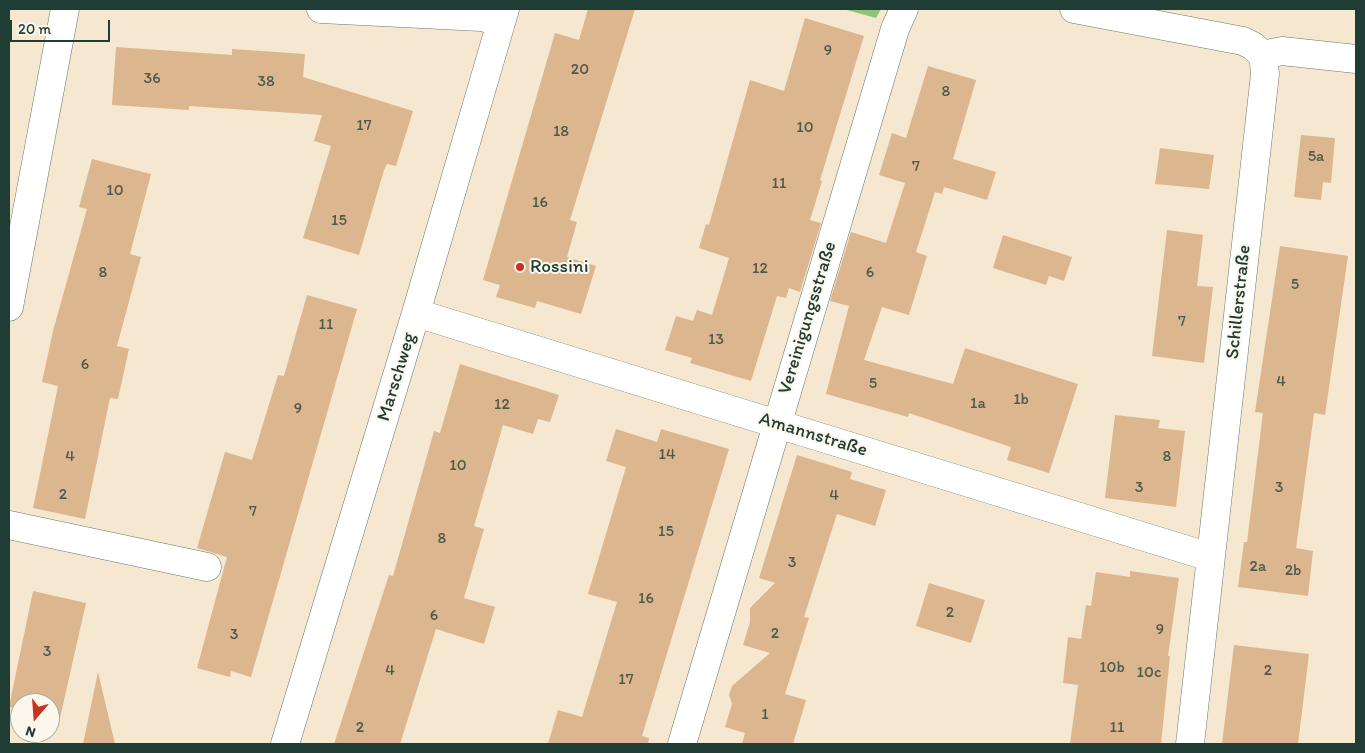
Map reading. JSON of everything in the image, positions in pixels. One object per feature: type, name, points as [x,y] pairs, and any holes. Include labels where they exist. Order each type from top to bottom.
[{"type":"street","points":[[9,306],[65,9]]},
{"type":"street","points":[[321,9],[481,17],[503,15]]},
{"type":"street","name":"Vereinigungsstraße","points":[[682,744],[776,423],[895,29],[904,9]]},
{"type":"street","points":[[1074,9],[1243,41],[1253,46],[1262,55],[1282,51],[1356,59]]},
{"type":"street","name":"Marschweg","points":[[285,744],[416,313],[503,15]]},
{"type":"street","name":"Schillerstraße","points":[[1190,744],[1265,74],[1262,55]]},
{"type":"street","name":"Amannstraße","points":[[416,313],[1210,557]]},
{"type":"street","points":[[9,525],[207,567]]},
{"type":"green space","points":[[843,9],[881,9],[876,18]]},
{"type":"building","points":[[588,9],[635,9],[570,220],[577,222],[567,257],[596,266],[581,314],[537,301],[535,308],[496,297],[500,285],[483,280],[555,33],[579,40]]},
{"type":"building","points":[[805,18],[864,36],[820,180],[822,181],[810,220],[821,223],[800,292],[789,288],[786,298],[777,296],[751,381],[690,363],[692,358],[665,350],[676,316],[693,321],[697,310],[712,315],[729,258],[699,248],[706,224],[709,225],[750,80],[784,91]]},
{"type":"building","points":[[116,47],[232,55],[232,49],[305,54],[303,77],[413,111],[396,166],[387,164],[384,170],[359,255],[303,238],[331,146],[314,141],[322,115],[189,106],[189,110],[112,105]]},
{"type":"building","points":[[928,66],[976,80],[953,159],[996,172],[987,200],[944,187],[942,194],[935,192],[916,252],[927,256],[909,315],[882,307],[864,360],[953,384],[965,348],[1078,384],[1049,473],[1007,460],[1011,447],[909,413],[908,417],[826,394],[849,306],[830,301],[851,232],[886,243],[905,183],[879,175],[892,133],[906,138]]},
{"type":"building","points":[[1301,135],[1335,138],[1331,183],[1323,182],[1321,200],[1294,197]]},
{"type":"building","points":[[1160,148],[1214,155],[1209,189],[1155,184]]},
{"type":"building","points":[[92,159],[151,174],[130,254],[141,257],[117,346],[129,349],[118,399],[110,398],[85,519],[33,508],[58,386],[42,382],[53,331],[87,209],[79,207]]},
{"type":"building","points":[[1167,230],[1203,235],[1197,286],[1213,287],[1204,363],[1152,356]]},
{"type":"building","points":[[1003,235],[1072,257],[1064,281],[1049,276],[1046,285],[993,268]]},
{"type":"building","points":[[1280,246],[1348,256],[1325,415],[1314,413],[1296,548],[1313,551],[1308,596],[1238,587],[1244,542],[1247,542],[1263,413],[1255,412]]},
{"type":"building","points":[[307,295],[357,309],[251,677],[231,671],[230,677],[197,668],[227,557],[197,548],[225,452],[252,460],[278,375],[284,376]]},
{"type":"building","points":[[460,364],[559,395],[550,422],[538,419],[533,434],[503,425],[474,526],[484,529],[464,598],[495,607],[484,644],[436,629],[400,744],[334,744],[389,575],[393,576],[434,431],[440,433]]},
{"type":"building","points":[[1115,415],[1160,420],[1158,428],[1185,431],[1176,507],[1105,498]]},
{"type":"building","points":[[616,429],[657,442],[661,429],[729,449],[642,736],[649,738],[648,744],[548,744],[558,710],[582,717],[617,602],[588,594],[626,467],[606,461]]},
{"type":"building","points":[[797,455],[852,472],[850,479],[886,490],[875,526],[837,514],[804,617],[809,618],[785,694],[806,700],[793,744],[742,744],[745,733],[725,727],[732,704],[729,695],[732,686],[770,653],[743,645],[750,622],[750,608],[775,583],[759,578]]},
{"type":"building","points":[[1130,571],[1179,578],[1168,656],[1170,656],[1161,744],[1070,744],[1078,685],[1063,683],[1068,637],[1081,639],[1086,605],[1091,606],[1096,572],[1130,577]]},
{"type":"building","points":[[929,583],[985,600],[971,643],[916,626]]},
{"type":"building","points":[[33,591],[86,603],[60,718],[60,693],[12,693]]},
{"type":"building","points":[[1234,645],[1309,654],[1298,744],[1222,744]]},
{"type":"building","points":[[98,672],[115,744],[83,744]]},
{"type":"place","name":"Rossini","points":[[520,267]]}]
